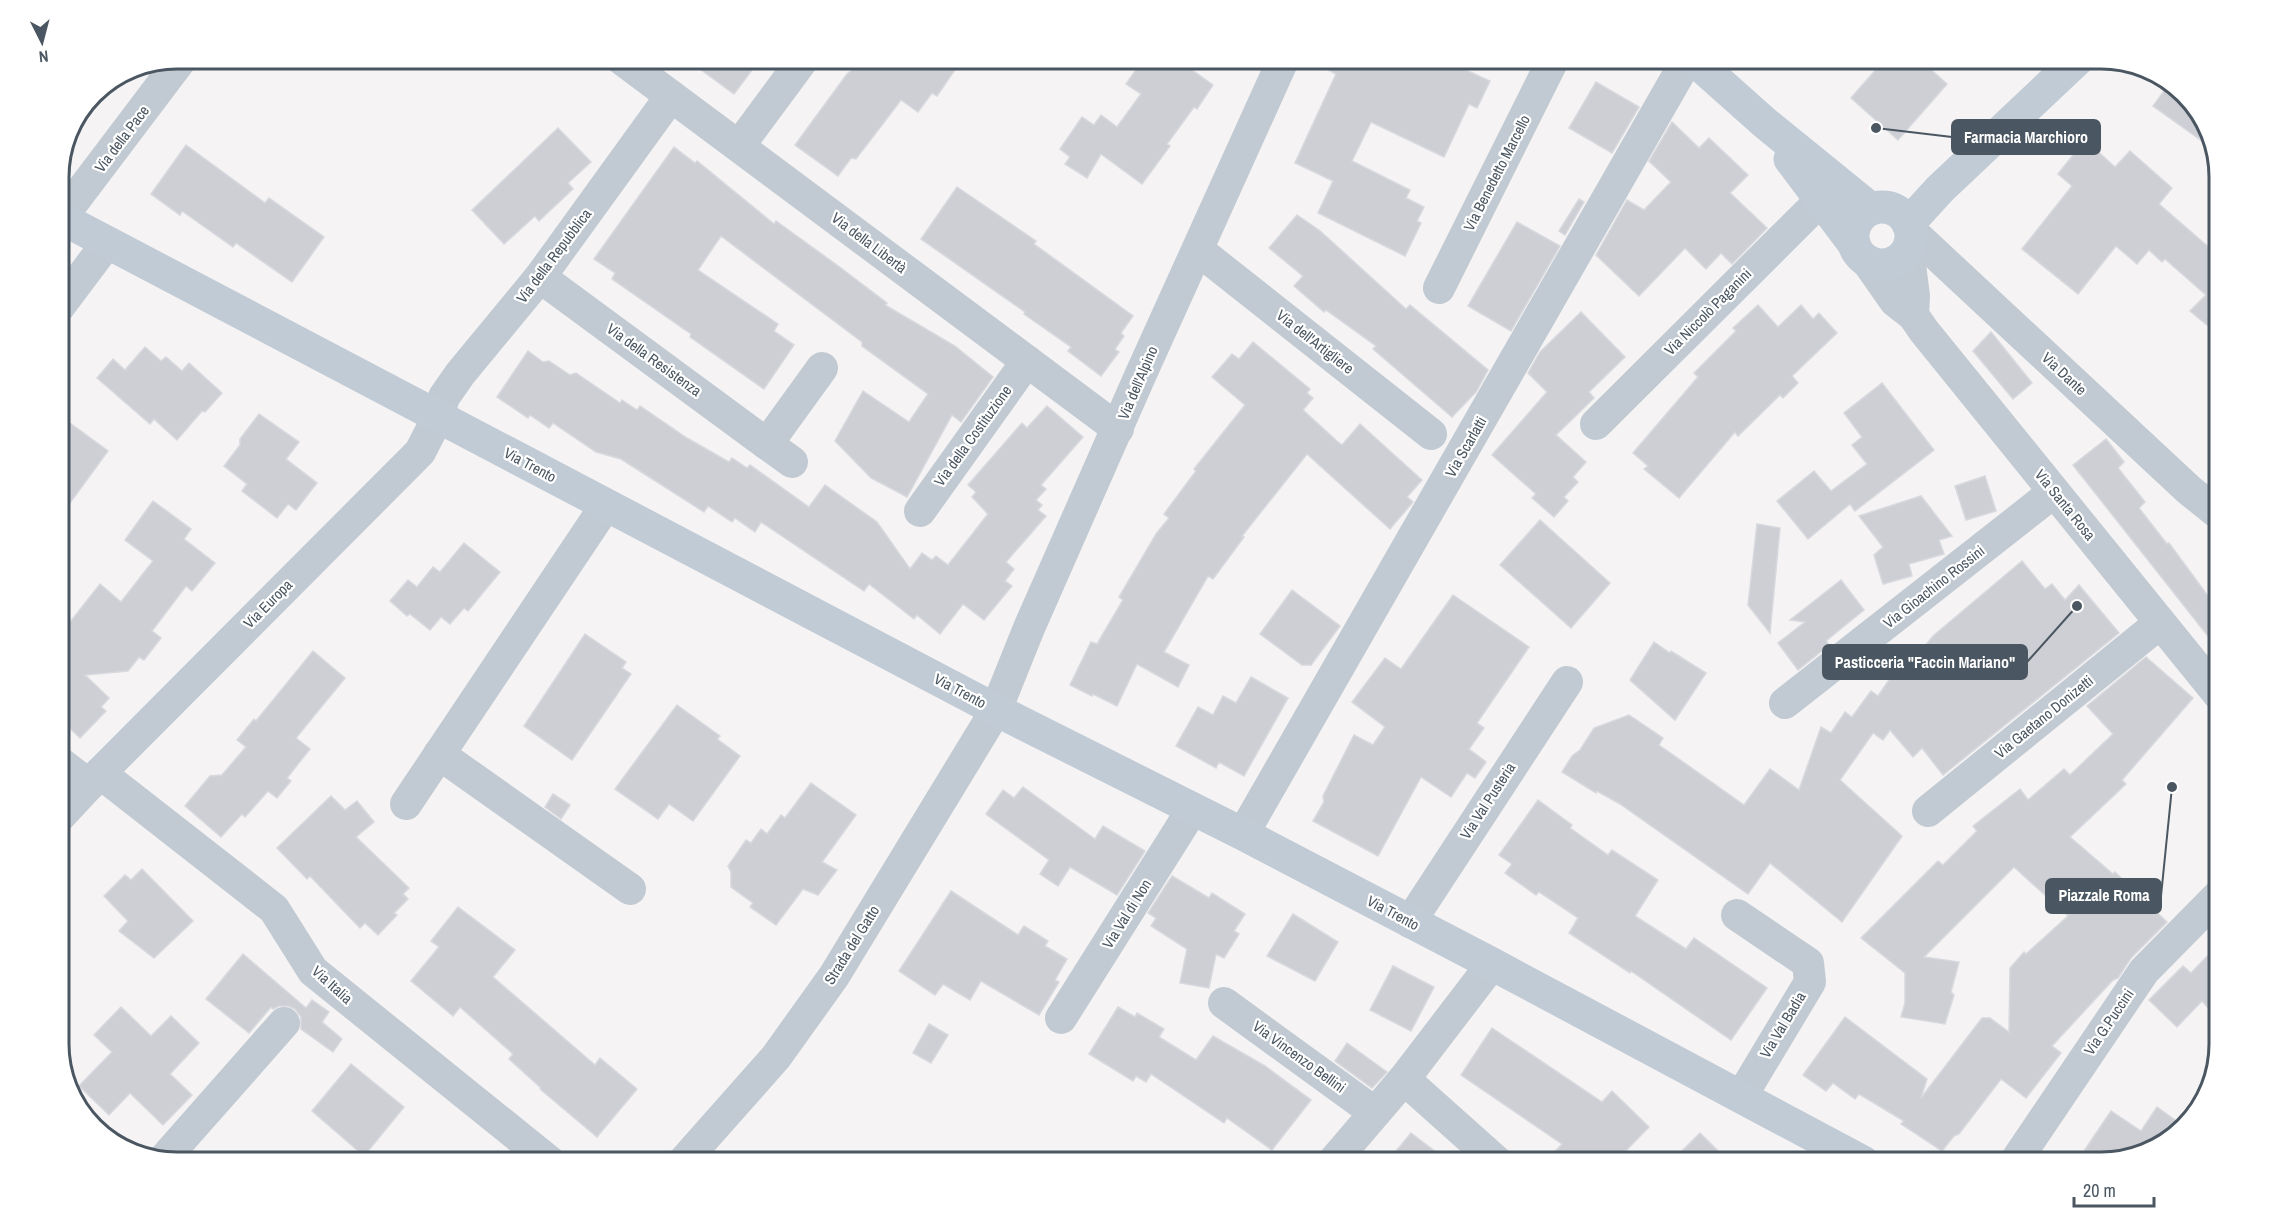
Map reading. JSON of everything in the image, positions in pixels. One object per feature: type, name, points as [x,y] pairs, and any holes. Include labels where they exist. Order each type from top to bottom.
[{"type":"street","name":"Via della Pace","points":[[69,206],[174,69]]},
{"type":"street","name":"Via della Libertà","points":[[635,69],[1118,429]]},
{"type":"street","points":[[739,146],[796,69]]},
{"type":"street","name":"Via dell'Alpino","points":[[996,710],[1029,628],[1279,69]]},
{"type":"street","name":"Via Benedetto Marcello","points":[[1439,288],[1548,69]]},
{"type":"street","name":"Via Scarlatti","points":[[1244,834],[1684,69]]},
{"type":"street","name":"Via Santa Rosa","points":[[1703,69],[1765,123],[1899,225]]},
{"type":"street","points":[[1899,225],[1903,257],[1895,263],[1876,265],[1860,253],[1853,236],[1858,220],[1899,225],[2067,69]]},
{"type":"street","name":"Via della Repubblica","points":[[438,417],[444,397],[460,374],[540,277],[671,96]]},
{"type":"street","name":"Via Santa Rosa","points":[[1765,123],[1895,301],[1913,315],[2209,683]]},
{"type":"street","name":"Via Niccolò Paganini","points":[[1596,424],[1820,201]]},
{"type":"street","name":"Via Trento","points":[[69,223],[996,710],[1244,834],[1844,1152]]},
{"type":"street","points":[[1899,225],[1914,296],[1913,315]]},
{"type":"street","name":"Via Dante","points":[[1899,225],[2209,506]]},
{"type":"street","points":[[69,294],[107,243]]},
{"type":"street","name":"Via dell'Artigliere","points":[[1198,250],[1431,434]]},
{"type":"street","name":"Via della Resistenza","points":[[540,277],[792,462]]},
{"type":"street","name":"Via della Costituzione","points":[[920,511],[1027,361]]},
{"type":"street","points":[[768,444],[822,368]]},
{"type":"street","name":"Via Europa","points":[[69,806],[420,452],[438,417]]},
{"type":"street","name":"Via Gioachino Rossini","points":[[1785,703],[2054,492]]},
{"type":"street","points":[[406,804],[606,504]]},
{"type":"street","name":"Via Gaetano Donizetti","points":[[1928,811],[2160,623]]},
{"type":"street","name":"Via Val Pusteria","points":[[1410,922],[1567,682]]},
{"type":"street","name":"Strada del Gatto","points":[[692,1152],[776,1057],[834,976],[996,710]]},
{"type":"street","points":[[439,754],[630,889]]},
{"type":"street","points":[[69,767],[94,779]]},
{"type":"street","name":"Via Italia","points":[[94,779],[274,909],[313,971],[538,1152]]},
{"type":"street","name":"Via Val di Non","points":[[1061,1018],[1192,810]]},
{"type":"street","name":"Via G.Puccini","points":[[2022,1152],[2144,971],[2209,905]]},
{"type":"street","name":"Via Val Badia","points":[[1737,915],[1808,963],[1810,982],[1741,1097]]},
{"type":"street","points":[[1341,1152],[1404,1079],[1492,964]]},
{"type":"street","name":"Via Vincenzo Bellini","points":[[1224,1003],[1374,1112]]},
{"type":"street","points":[[171,1152],[284,1023]]},
{"type":"street","points":[[1404,1079],[1486,1152]]},
{"type":"building","points":[[700,69],[753,69],[734,94]]},
{"type":"building","points":[[853,69],[955,69],[937,96],[932,93],[918,112],[901,100],[856,159],[851,158],[838,176],[795,145],[847,74]]},
{"type":"building","points":[[1136,69],[1190,69],[1213,85],[1197,109],[1194,107],[1167,144],[1170,146],[1142,184],[1101,154],[1087,178],[1065,164],[1070,157],[1060,149],[1082,117],[1094,125],[1101,115],[1117,127],[1141,94],[1126,84]]},
{"type":"building","points":[[1327,69],[1466,69],[1490,81],[1477,108],[1469,104],[1444,157],[1371,122],[1352,161],[1410,190],[1406,198],[1424,207],[1417,221],[1421,223],[1405,256],[1318,213],[1333,181],[1295,163],[1336,74]]},
{"type":"building","points":[[1876,69],[1930,69],[1947,84],[1898,140],[1851,98]]},
{"type":"building","points":[[1596,82],[1639,107],[1612,153],[1569,128]]},
{"type":"building","points":[[2165,90],[2191,117],[2203,141],[2153,106]]},
{"type":"building","points":[[1672,122],[1699,148],[1709,138],[1748,175],[1730,193],[1767,228],[1732,264],[1721,253],[1706,269],[1685,248],[1639,296],[1596,255],[1627,200],[1644,210],[1671,182],[1649,161]]},
{"type":"building","points":[[558,128],[591,162],[568,183],[573,189],[539,221],[535,216],[504,244],[472,210]]},
{"type":"building","points":[[2085,140],[2115,167],[2130,151],[2172,188],[2159,204],[2209,247],[2209,327],[2190,311],[2206,295],[2165,259],[2162,262],[2149,250],[2137,264],[2116,246],[2078,294],[2022,249],[2072,186],[2058,174]]},
{"type":"building","points":[[186,145],[265,203],[269,198],[324,237],[292,282],[236,243],[233,247],[182,211],[180,215],[151,194]]},
{"type":"building","points":[[674,147],[695,163],[697,161],[774,224],[776,221],[841,268],[887,303],[885,305],[955,346],[993,377],[961,422],[952,415],[907,497],[871,478],[835,441],[863,391],[909,422],[928,394],[862,346],[862,342],[721,236],[698,270],[778,324],[774,331],[794,345],[764,389],[612,279],[615,273],[594,259]]},
{"type":"building","points":[[957,187],[1036,241],[1034,244],[1133,316],[1121,333],[1124,336],[1115,349],[1119,352],[1101,376],[1068,351],[1071,347],[921,239]]},
{"type":"building","points":[[1579,199],[1584,202],[1565,235],[1559,231]]},
{"type":"building","points":[[1297,215],[1319,230],[1406,309],[1410,305],[1488,370],[1476,392],[1452,417],[1373,349],[1376,346],[1326,310],[1324,312],[1294,286],[1303,276],[1269,248]]},
{"type":"building","points":[[1517,222],[1560,246],[1511,331],[1468,306]]},
{"type":"building","points":[[1758,305],[1778,327],[1801,305],[1813,319],[1819,313],[1837,333],[1792,376],[1798,383],[1783,398],[1780,395],[1738,436],[1735,432],[1679,498],[1644,469],[1648,466],[1633,453],[1698,377],[1694,373],[1736,331],[1733,328]]},
{"type":"building","points":[[1581,312],[1625,357],[1589,392],[1594,398],[1556,435],[1586,462],[1573,477],[1578,482],[1564,497],[1568,501],[1554,517],[1532,498],[1536,494],[1492,455],[1547,392],[1528,373],[1540,352]]},
{"type":"building","points":[[1991,332],[2032,383],[2013,399],[1973,351]]},
{"type":"building","points":[[1253,342],[1310,389],[1307,393],[1313,398],[1303,410],[1338,442],[1342,445],[1360,424],[1422,480],[1407,497],[1413,502],[1390,529],[1307,454],[1242,536],[1244,537],[1213,579],[1208,576],[1164,652],[1189,665],[1178,687],[1137,664],[1117,706],[1093,694],[1092,696],[1070,685],[1091,642],[1097,644],[1123,600],[1119,597],[1156,534],[1169,518],[1164,514],[1196,471],[1194,469],[1245,405],[1212,377],[1232,354],[1239,359]]},
{"type":"building","points":[[145,347],[161,361],[166,357],[182,371],[189,363],[222,393],[205,412],[202,411],[177,440],[154,419],[150,424],[97,378],[113,359],[125,370]]},
{"type":"building","points":[[528,351],[543,362],[549,361],[570,375],[576,373],[620,403],[622,400],[637,410],[640,406],[687,438],[729,462],[732,458],[747,468],[750,465],[809,507],[825,485],[877,522],[910,569],[922,553],[932,560],[936,556],[948,565],[988,514],[972,497],[976,492],[968,485],[1022,423],[1027,428],[1047,406],[1083,437],[1041,485],[1046,489],[1036,500],[1042,505],[1038,510],[1046,516],[1006,562],[1014,569],[1005,581],[1012,586],[984,620],[963,604],[940,634],[917,615],[914,619],[869,584],[864,591],[761,522],[755,532],[735,518],[732,522],[708,506],[704,512],[621,459],[596,452],[553,423],[549,428],[530,415],[528,418],[497,397]]},
{"type":"building","points":[[1882,383],[1934,450],[1855,511],[1850,504],[1808,539],[1777,501],[1814,471],[1831,491],[1867,464],[1852,445],[1862,437],[1844,413]]},
{"type":"building","points":[[259,414],[299,442],[286,459],[317,483],[296,510],[288,504],[277,518],[242,491],[247,484],[224,466],[240,445],[240,439]]},
{"type":"building","points":[[69,422],[108,451],[69,504]]},
{"type":"building","points":[[2106,439],[2124,462],[2118,468],[2145,502],[2139,508],[2167,544],[2169,543],[2209,597],[2209,637],[2073,465]]},
{"type":"building","points":[[1985,476],[1996,511],[1966,520],[1955,486]]},
{"type":"building","points":[[1921,496],[1952,536],[1939,540],[1944,554],[1909,564],[1912,576],[1883,584],[1874,555],[1883,547],[1859,516]]},
{"type":"building","points":[[153,501],[191,529],[184,539],[215,563],[192,591],[186,586],[152,631],[161,638],[144,660],[139,657],[128,671],[85,675],[109,698],[101,707],[106,711],[80,738],[69,728],[69,623],[100,584],[121,602],[153,561],[125,540]]},
{"type":"building","points":[[1540,520],[1610,583],[1571,628],[1500,565]]},
{"type":"building","points":[[1757,524],[1780,528],[1770,633],[1748,605]]},
{"type":"building","points":[[464,543],[500,572],[468,611],[464,608],[450,624],[441,617],[430,630],[410,614],[407,616],[390,601],[408,580],[417,587],[433,567],[440,572]]},
{"type":"building","points":[[2022,561],[2045,589],[2052,584],[2065,600],[2079,585],[2119,633],[1943,775],[1922,748],[1913,757],[1890,730],[1883,740],[1873,733],[1840,780],[1902,836],[1842,922],[1770,863],[1748,894],[1620,804],[1597,791],[1596,793],[1562,772],[1594,728],[1629,715],[1663,738],[1659,745],[1744,805],[1770,769],[1799,790],[1821,727],[1831,733],[1845,712],[1852,717],[1871,691],[1878,696],[1891,677],[1902,676],[1909,667],[1910,669],[1909,666],[1933,636]]},
{"type":"building","points":[[1841,580],[1864,610],[1826,641],[1829,645],[1798,670],[1778,643],[1805,622],[1790,620]]},
{"type":"building","points":[[1292,590],[1340,626],[1311,665],[1302,665],[1260,634]]},
{"type":"building","points":[[1453,595],[1529,647],[1477,723],[1484,728],[1469,749],[1486,762],[1475,778],[1467,773],[1451,797],[1421,777],[1378,856],[1313,821],[1354,735],[1373,745],[1385,727],[1352,702],[1385,658],[1401,669]]},
{"type":"building","points":[[585,634],[626,662],[622,668],[631,674],[572,760],[524,726]]},
{"type":"building","points":[[1654,642],[1706,673],[1675,720],[1630,680]]},
{"type":"building","points":[[313,651],[345,678],[296,738],[310,749],[287,778],[291,781],[277,798],[268,791],[245,817],[242,814],[221,837],[185,806],[210,776],[222,775],[246,747],[237,740],[254,719],[256,721]]},
{"type":"building","points":[[2146,657],[2193,698],[2122,780],[2126,784],[2070,837],[2113,874],[2115,872],[2167,922],[2131,958],[2118,978],[2113,980],[2052,1046],[2061,1053],[2026,1098],[2001,1079],[1959,1134],[1954,1136],[1942,1151],[1901,1124],[1904,1121],[1859,1094],[1855,1099],[1833,1083],[1826,1091],[1803,1075],[1845,1017],[1927,1079],[1921,1098],[1982,1018],[1990,1018],[2009,1032],[2010,968],[2024,952],[2026,954],[2068,916],[2014,867],[1924,957],[1959,962],[1951,992],[1954,995],[1945,1024],[1901,1017],[1905,1003],[1905,973],[1861,938],[1938,861],[1943,865],[1977,831],[1973,826],[2020,789],[2028,800],[2064,769],[2070,775],[2113,734],[2087,706]]},
{"type":"building","points":[[1251,677],[1288,698],[1244,776],[1219,762],[1216,768],[1176,746],[1198,707],[1213,715],[1223,696],[1236,703]]},
{"type":"building","points":[[677,705],[720,736],[717,739],[740,756],[693,821],[669,804],[658,819],[615,789]]},
{"type":"building","points":[[811,783],[856,815],[822,862],[837,870],[818,895],[803,889],[776,925],[750,907],[753,903],[731,887],[731,872],[728,866],[746,840],[751,843],[761,829],[767,834],[781,815],[785,818]]},
{"type":"building","points":[[1023,787],[1095,839],[1103,826],[1145,851],[1117,895],[1070,867],[1058,886],[1040,874],[1049,860],[986,814],[1003,790],[1014,798]]},
{"type":"building","points":[[553,794],[570,805],[561,819],[545,807]]},
{"type":"building","points":[[331,796],[345,810],[357,801],[374,822],[356,837],[409,888],[403,894],[408,899],[378,935],[365,923],[360,928],[310,876],[307,879],[277,848]]},
{"type":"building","points":[[1538,800],[1572,825],[1570,828],[1608,855],[1612,850],[1658,880],[1635,916],[1686,949],[1694,938],[1767,988],[1731,1040],[1631,971],[1630,973],[1569,933],[1578,918],[1539,892],[1536,895],[1505,873],[1512,864],[1499,855]]},
{"type":"building","points":[[142,869],[193,921],[154,958],[119,931],[128,921],[104,896],[125,875],[131,880]]},
{"type":"building","points":[[1172,876],[1209,898],[1212,893],[1245,914],[1234,931],[1239,934],[1224,958],[1216,954],[1209,988],[1180,983],[1187,949],[1151,926],[1156,918],[1148,913]]},
{"type":"building","points":[[951,891],[1018,935],[1024,926],[1048,941],[1045,946],[1067,959],[1055,980],[1059,982],[1039,1015],[981,981],[970,1000],[943,984],[935,995],[899,971]]},
{"type":"building","points":[[458,907],[515,950],[493,977],[595,1065],[600,1058],[637,1089],[597,1137],[540,1089],[509,1059],[513,1054],[460,1007],[453,1016],[411,981],[439,947],[431,941]]},
{"type":"building","points":[[1293,914],[1338,942],[1315,981],[1267,956]]},
{"type":"building","points":[[243,954],[306,1008],[312,1000],[329,1012],[322,1022],[342,1039],[333,1052],[301,1029],[301,1017],[295,1009],[288,1006],[273,1009],[271,1007],[249,1033],[206,999]]},
{"type":"building","points":[[2209,954],[2209,1009],[2202,1001],[2177,1027],[2149,1000],[2183,966],[2191,973]]},
{"type":"building","points":[[1393,966],[1434,987],[1411,1031],[1370,1010]]},
{"type":"building","points":[[121,1007],[151,1036],[171,1016],[199,1043],[170,1074],[192,1095],[163,1125],[130,1093],[109,1115],[79,1086],[112,1052],[94,1035]]},
{"type":"building","points":[[1118,1007],[1135,1017],[1137,1013],[1164,1029],[1159,1037],[1196,1060],[1213,1036],[1265,1066],[1311,1100],[1272,1150],[1227,1118],[1224,1123],[1151,1074],[1146,1082],[1136,1076],[1133,1081],[1089,1054]]},
{"type":"building","points":[[929,1024],[948,1035],[931,1063],[913,1053]]},
{"type":"building","points":[[1492,1028],[1602,1102],[1612,1091],[1649,1127],[1625,1152],[1554,1152],[1562,1144],[1461,1075]]},
{"type":"building","points":[[1347,1043],[1387,1072],[1372,1088],[1335,1061]]},
{"type":"building","points":[[351,1064],[404,1107],[367,1152],[359,1152],[312,1111]]},
{"type":"building","points":[[2157,1107],[2176,1121],[2161,1134],[2142,1144],[2115,1151],[2084,1151],[2111,1111],[2141,1131]]},
{"type":"building","points":[[1411,1133],[1436,1152],[1395,1152]]},
{"type":"building","points":[[1700,1133],[1719,1152],[1681,1152]]},
{"type":"place","name":"Farmacia Marchioro","points":[[1876,128]]},
{"type":"place","name":"Pasticceria \"Faccin Mariano\"","points":[[2077,606]]},
{"type":"place","name":"Piazzale Roma","points":[[2172,787]]}]
